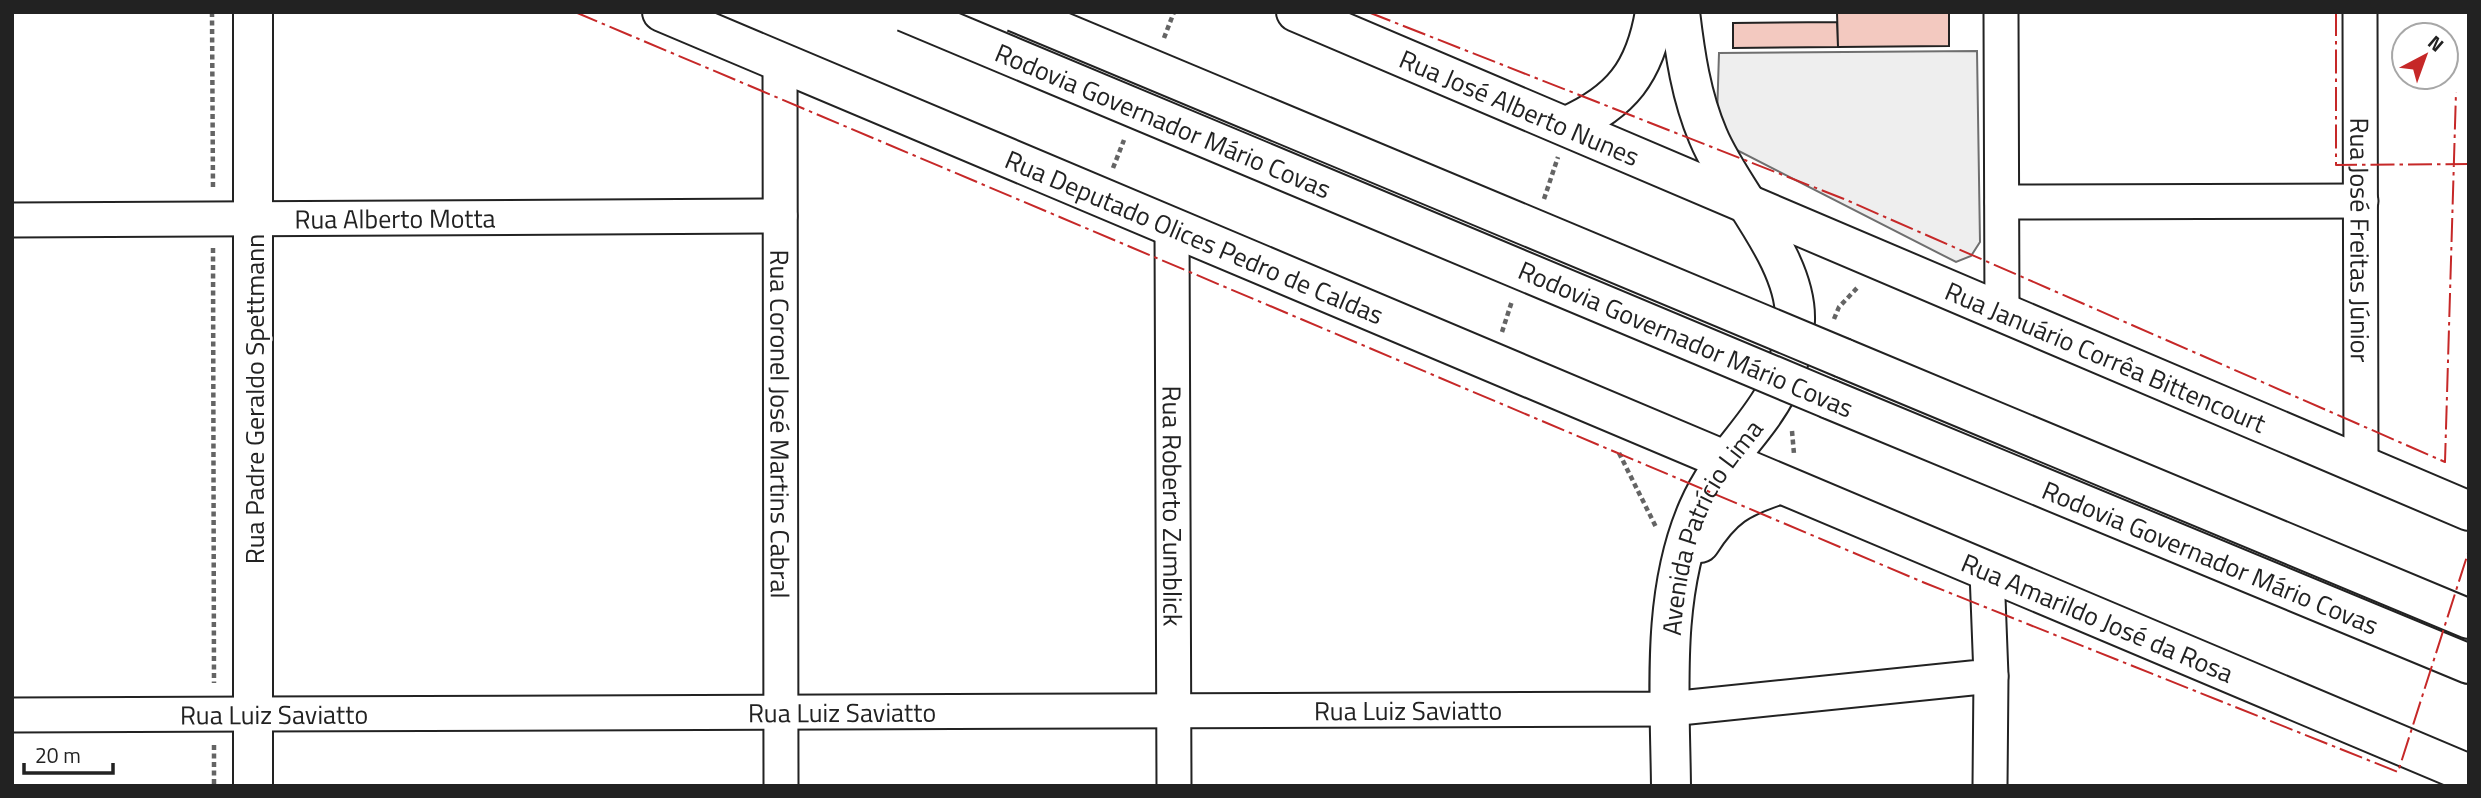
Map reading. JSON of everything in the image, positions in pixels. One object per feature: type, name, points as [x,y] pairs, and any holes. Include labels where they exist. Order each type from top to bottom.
[{"type":"main road","name":"Rua Padre Geraldo Spettmann","points":[[253,12],[253,786]]},
{"type":"main road","name":"Rua Deputado Olices Pedro de Caldas","points":[[662,12],[1725,463]]},
{"type":"main road","name":"Rodovia Governador Mário Covas","points":[[905,12],[2469,664]]},
{"type":"main road","name":"Rodovia Governador Mário Covas","points":[[1015,12],[2469,619]]},
{"type":"main road","name":"Rua José Alberto Nunes","points":[[1296,12],[1744,203]]},
{"type":"main road","points":[[1567,126],[1596,113],[1623,91],[1642,57],[1655,12]]},
{"type":"main road","name":"Avenida Patrício Lima","points":[[1671,786],[1670,709],[1678,577],[1686,539],[1699,506],[1725,463],[1777,394],[1790,361],[1795,318],[1789,284],[1776,254],[1707,136],[1695,98],[1680,12]]},
{"type":"main road","name":"Rua Januário Corrêa Bittencourt","points":[[1744,203],[2469,511]]},
{"type":"main road","name":"Rua Amarildo José da Rosa","points":[[1725,463],[2469,774]]},
{"type":"main road","points":[[1678,577],[1726,508],[1743,497],[1778,485]]},
{"type":"street","points":[[2001,12],[2002,314]]},
{"type":"street","name":"Rua José Freitas Júnior","points":[[2360,12],[2361,465]]},
{"type":"street","name":"Rua Coronel José Martins Cabral","points":[[780,62],[781,786]]},
{"type":"street","points":[[2002,202],[2361,201]]},
{"type":"street","name":"Rua Alberto Motta","points":[[12,220],[780,216]]},
{"type":"street","name":"Rua Roberto Zumblick","points":[[1172,228],[1174,786]]},
{"type":"street","points":[[1987,572],[1991,677],[1990,786]]},
{"type":"street","name":"Rua Luiz Saviatto","points":[[12,715],[1670,709],[1991,677]]},
{"type":"path","points":[[212,12],[214,786]]},
{"type":"path","points":[[1616,449],[1657,529]]},
{"type":"shaded area","points":[[1977,51],[1980,242],[1971,256],[1956,262],[1727,145],[1717,118],[1719,53]]},
{"type":"building","points":[[1837,12],[1949,12],[1949,46],[1838,47]]},
{"type":"building","points":[[1837,22],[1838,47],[1733,48],[1733,23]]},
{"type":"power","points":[[575,12],[1925,583],[2398,772],[2469,550]]},
{"type":"power","points":[[1368,12],[1844,199],[2445,462],[2456,92]]},
{"type":"power","points":[[2336,12],[2336,165],[2469,164]]}]
